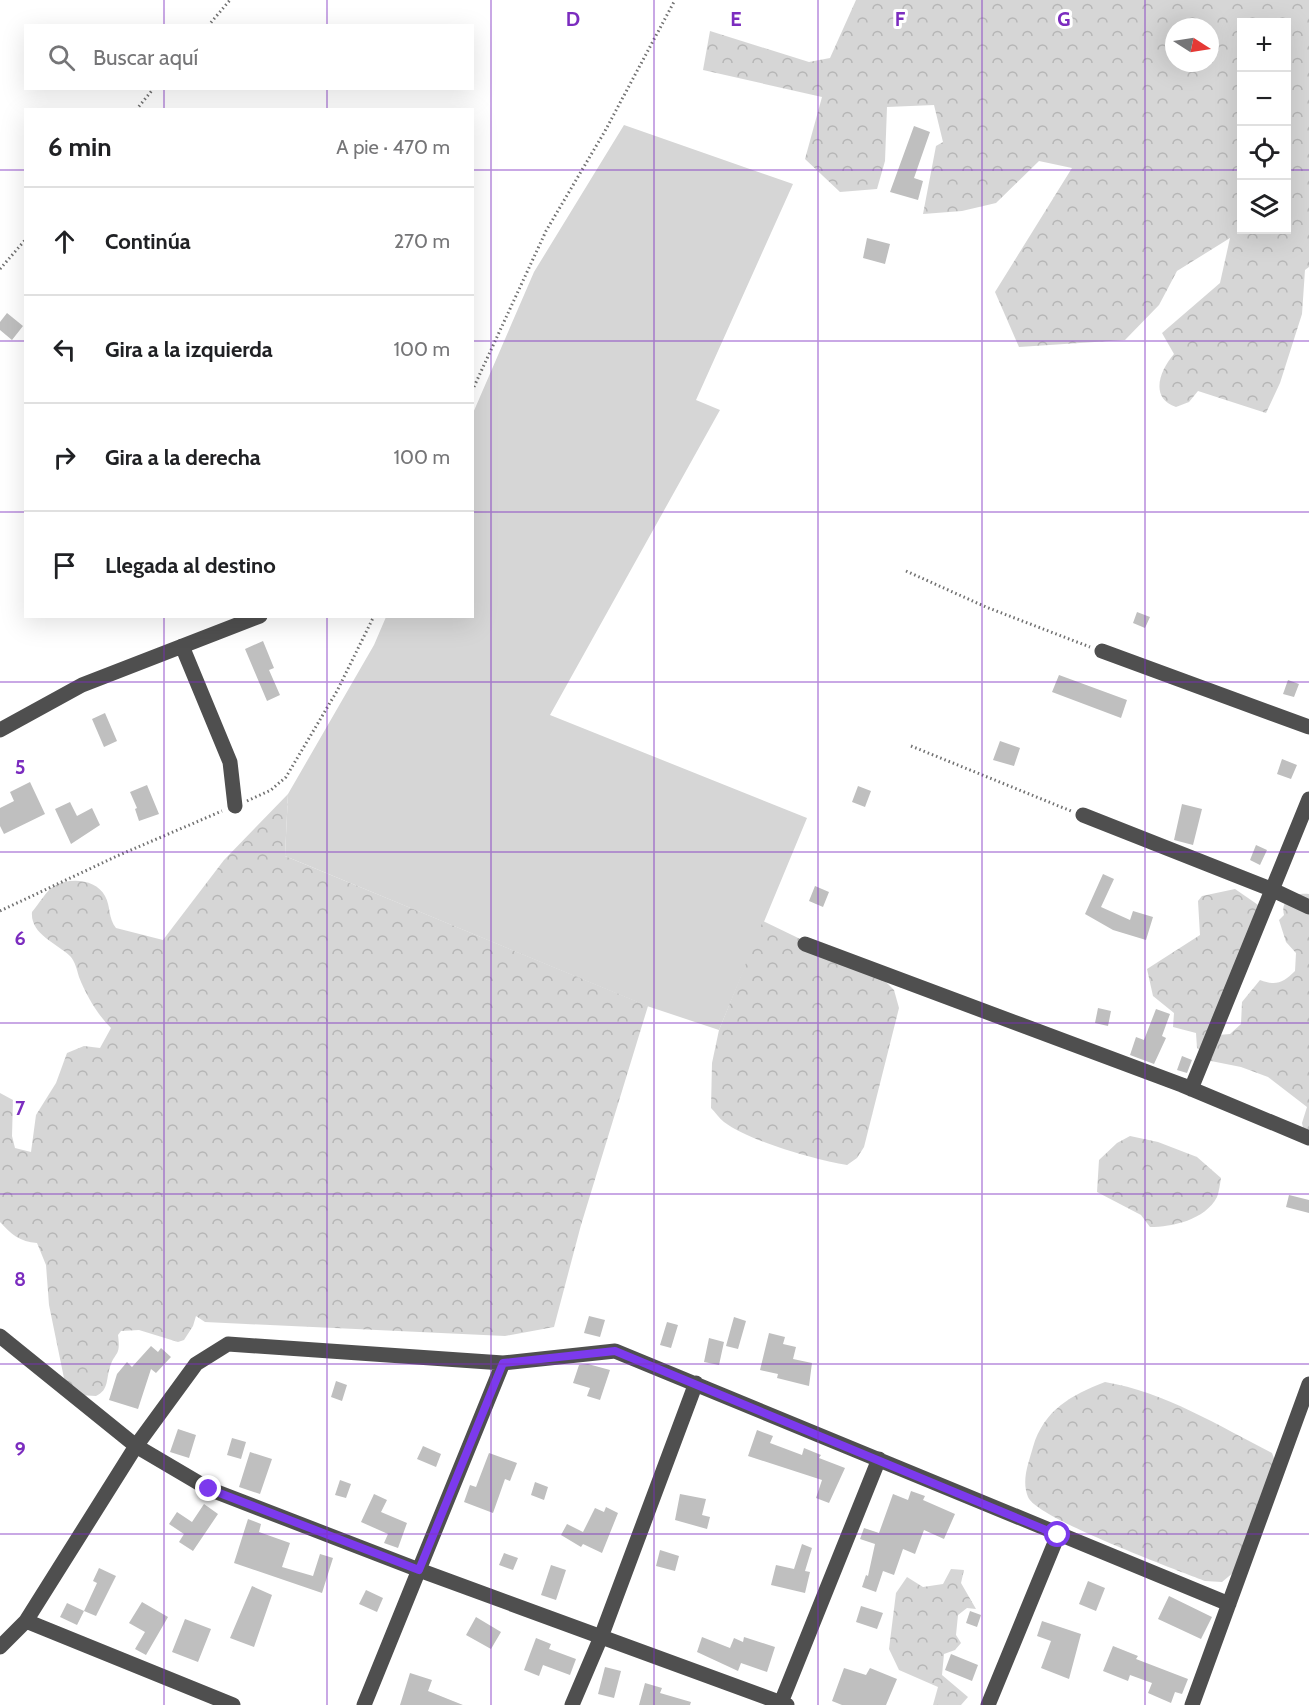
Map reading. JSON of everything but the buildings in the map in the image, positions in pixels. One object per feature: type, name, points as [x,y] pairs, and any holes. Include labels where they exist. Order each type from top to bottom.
[{"type":"street","points":[[0,730],[82,685],[255,618]]},
{"type":"street","points":[[182,646],[230,762],[235,806]]},
{"type":"street","points":[[1102,651],[1309,727]]},
{"type":"street","points":[[1191,1089],[1309,799]]},
{"type":"street","points":[[1083,815],[1273,890],[1309,908]]},
{"type":"street","points":[[805,944],[1191,1089],[1309,1138]]},
{"type":"street","points":[[0,1336],[136,1446],[209,1489],[419,1570],[783,1704],[879,1459]]},
{"type":"street","points":[[0,1647],[26,1621],[136,1446],[196,1364],[228,1344],[503,1363],[615,1351],[1229,1604]]},
{"type":"street","points":[[364,1705],[503,1363]]},
{"type":"street","points":[[572,1705],[601,1637],[696,1383]]},
{"type":"street","points":[[1192,1705],[1309,1384]]},
{"type":"street","points":[[988,1705],[1058,1535]]},
{"type":"street","points":[[26,1621],[233,1705]]},
{"type":"path","points":[[210,24],[230,0]]},
{"type":"path","points":[[474,387],[546,231],[605,131],[675,0]]},
{"type":"path","points":[[138,108],[152,90]]},
{"type":"path","points":[[0,269],[24,241]]},
{"type":"path","points":[[906,571],[986,607],[1102,651]]},
{"type":"path","points":[[0,911],[117,856],[271,790],[286,777],[337,691],[373,618]]},
{"type":"path","points":[[911,746],[1083,815]]},
{"type":"green space","points":[[856,0],[1309,0],[1309,267],[1305,270],[1302,314],[1280,383],[1266,413],[1198,391],[1189,402],[1176,407],[1162,397],[1160,390],[1161,375],[1174,354],[1162,333],[1220,283],[1230,238],[1177,271],[1159,305],[1125,340],[1019,347],[995,292],[1072,168],[1039,161],[996,203],[962,211],[923,214],[936,146],[943,142],[934,105],[887,107],[885,161],[877,189],[840,192],[805,159],[822,97],[703,70],[710,31],[809,62],[830,58]]},
{"type":"green space","points":[[624,125],[793,184],[696,400],[720,410],[550,715],[807,818],[719,1030],[647,1006],[285,856],[288,794],[374,645],[386,618],[474,618],[474,411],[534,272]]},
{"type":"green space","points":[[288,794],[285,856],[648,1006],[581,1225],[554,1327],[505,1336],[205,1322],[196,1316],[184,1340],[178,1342],[139,1330],[121,1331],[118,1335],[118,1351],[110,1367],[103,1391],[96,1396],[78,1395],[65,1383],[49,1305],[46,1265],[37,1243],[16,1237],[0,1222],[0,1093],[13,1100],[12,1136],[15,1148],[31,1152],[36,1115],[56,1083],[67,1053],[84,1046],[100,1048],[111,1028],[89,997],[72,958],[39,932],[32,920],[32,912],[54,886],[67,881],[82,881],[101,890],[116,928],[163,940],[224,860]]},
{"type":"green space","points":[[1235,889],[1264,909],[1218,1035],[1230,1034],[1241,1024],[1242,1002],[1260,980],[1271,983],[1279,982],[1295,971],[1296,953],[1286,942],[1279,920],[1284,915],[1283,909],[1286,901],[1299,894],[1309,894],[1309,1135],[1305,1137],[1302,1123],[1307,1107],[1268,1077],[1241,1067],[1211,1061],[1197,1048],[1196,1033],[1173,1027],[1174,1013],[1153,996],[1147,969],[1200,935],[1198,901],[1202,896]]},
{"type":"green space","points":[[763,921],[883,979],[894,990],[899,1008],[864,1147],[857,1158],[847,1165],[765,1143],[724,1122],[711,1108],[712,1063],[719,1030]]},
{"type":"green space","points":[[1130,1136],[1158,1142],[1197,1157],[1221,1178],[1218,1195],[1212,1205],[1187,1221],[1168,1226],[1150,1227],[1141,1215],[1097,1192],[1099,1160],[1117,1143]]},
{"type":"green space","points":[[1105,1382],[1170,1402],[1272,1453],[1275,1461],[1234,1572],[1222,1582],[1205,1581],[1109,1543],[1055,1517],[1037,1506],[1028,1497],[1025,1484],[1026,1471],[1033,1447],[1044,1423],[1060,1405],[1081,1392]]},
{"type":"green space","points":[[951,1569],[964,1570],[961,1583],[976,1609],[967,1608],[958,1615],[956,1635],[961,1643],[955,1650],[944,1654],[942,1675],[968,1697],[961,1705],[933,1705],[938,1687],[899,1670],[889,1649],[896,1593],[907,1577],[923,1587],[943,1584]]},
{"type":"route","points":[[209,1489],[419,1570],[503,1363],[615,1351],[1058,1535]]}]
